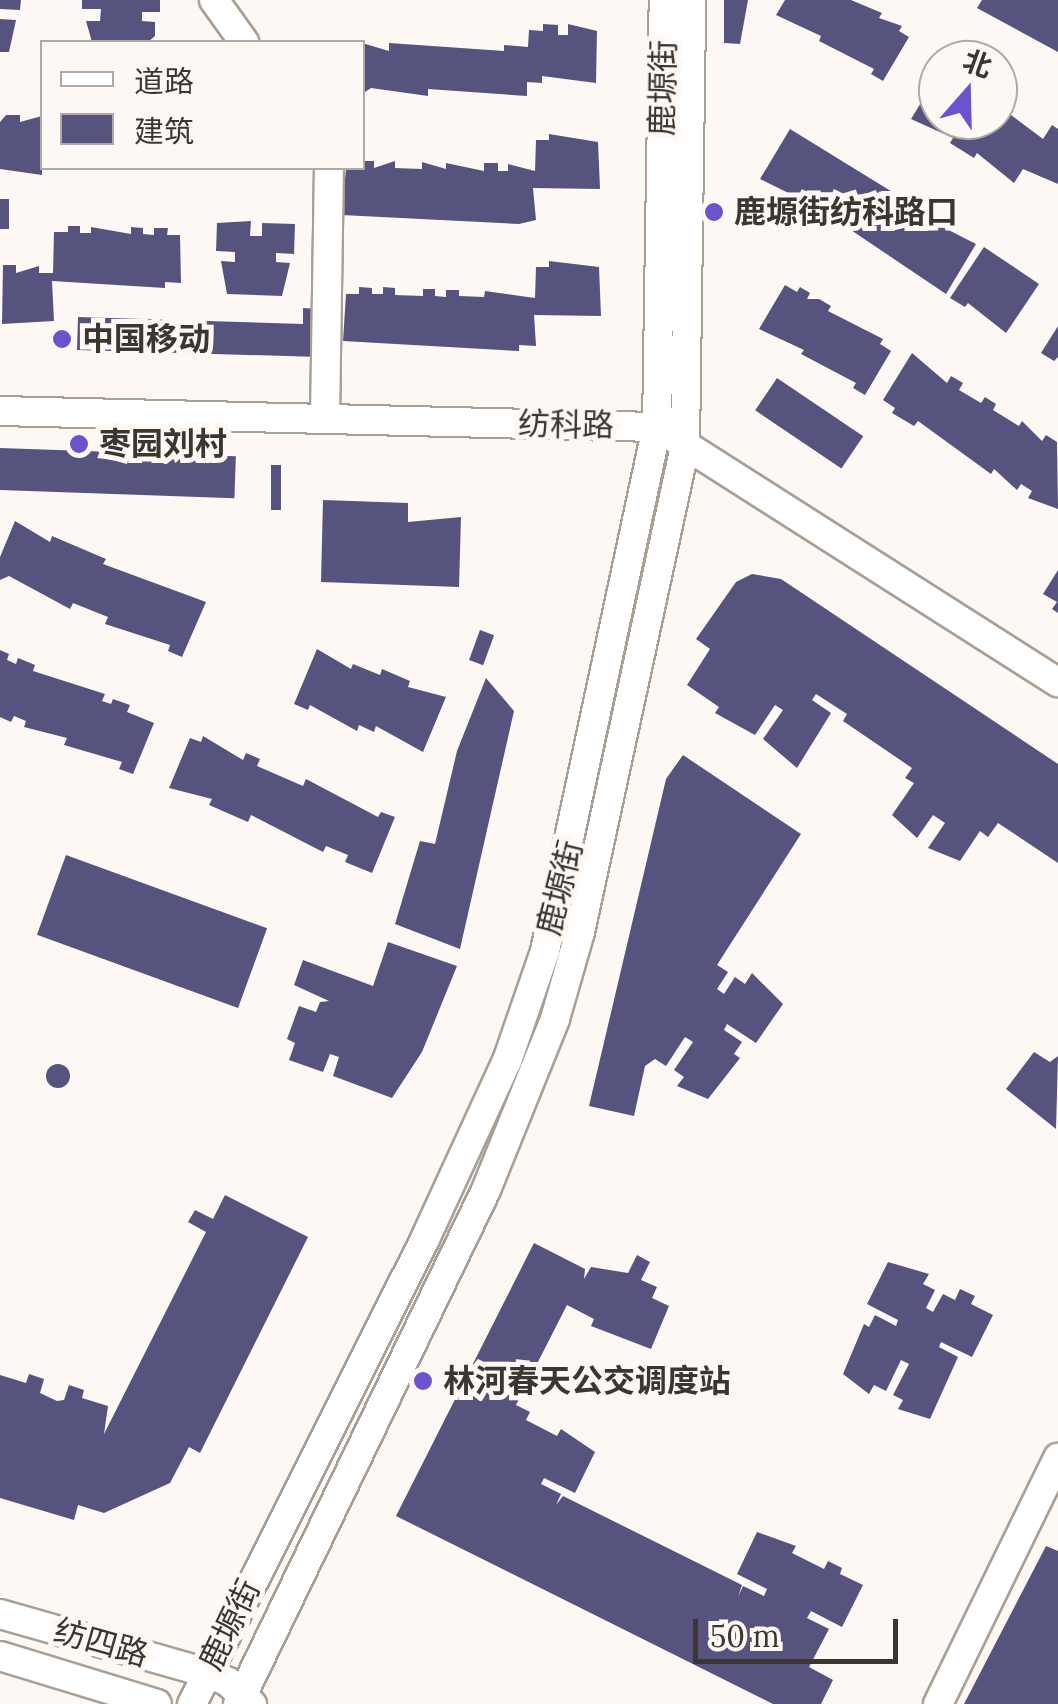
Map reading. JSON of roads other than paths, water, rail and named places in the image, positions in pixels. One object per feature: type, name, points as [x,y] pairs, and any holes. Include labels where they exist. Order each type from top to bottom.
[{"type":"street","points":[[214,0],[243,40]]},
{"type":"street","name":"鹿塬街","points":[[192,1704],[425,1239],[528,1007],[586,780],[657,427],[664,0]]},
{"type":"street","name":"鹿塬街","points":[[244,1701],[486,1190],[555,1019],[600,848],[685,445],[691,0]]},
{"type":"street","points":[[325,419],[329,170]]},
{"type":"street","name":"纺科路","points":[[0,411],[657,427],[1058,682]]},
{"type":"street","points":[[938,1704],[1058,1458]]},
{"type":"street","name":"纺四路","points":[[0,1614],[206,1673],[244,1701]]},
{"type":"street","name":"纺四路","points":[[0,1656],[156,1704]]},
{"type":"place","name":"鹿塬街纺科路口","points":[[714,212]]},
{"type":"place","name":"中国移动","points":[[62,339]]},
{"type":"place","name":"枣园刘村","points":[[79,444]]},
{"type":"place","name":"林河春天公交调度站","points":[[423,1381]]}]
